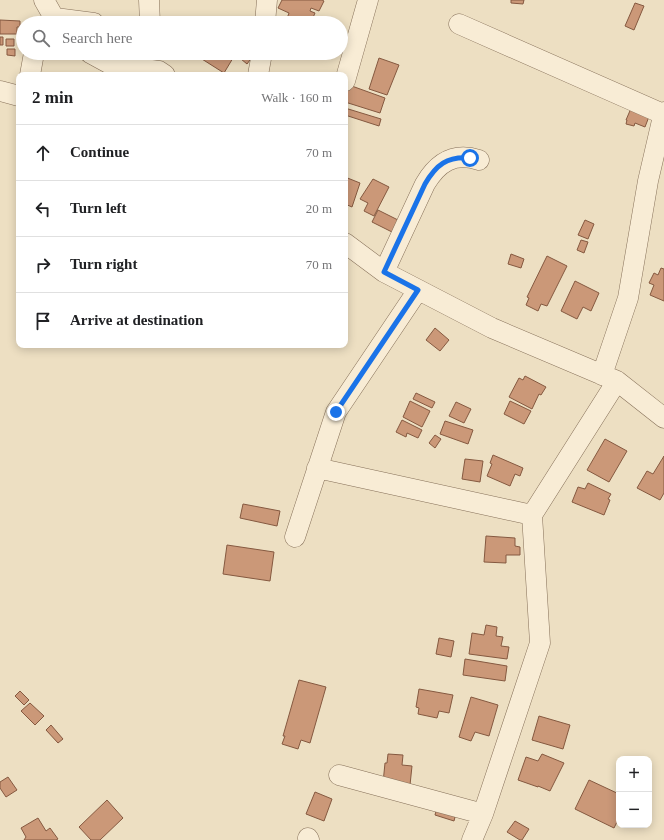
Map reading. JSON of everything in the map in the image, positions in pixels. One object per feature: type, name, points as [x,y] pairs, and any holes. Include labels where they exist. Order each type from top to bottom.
[{"type":"street","points":[[43,0],[48,16]]},
{"type":"street","points":[[149,0],[150,16]]},
{"type":"street","points":[[266,16],[267,0]]},
{"type":"street","points":[[348,72],[368,0]]},
{"type":"street","points":[[459,24],[664,113],[648,181],[628,298],[610,378],[532,515],[540,642],[483,814],[472,840]]},
{"type":"street","points":[[31,72],[33,60]]},
{"type":"street","points":[[103,60],[112,65],[160,66]]},
{"type":"street","points":[[259,72],[261,60]]},
{"type":"street","points":[[0,91],[16,95]]},
{"type":"street","points":[[384,272],[432,172],[440,165],[451,159],[460,157],[479,160]]},
{"type":"street","points":[[348,245],[384,272],[492,328],[610,378],[664,418]]},
{"type":"street","points":[[295,537],[336,412],[418,290]]},
{"type":"street","points":[[317,468],[532,515]]},
{"type":"street","points":[[339,775],[483,814]]},
{"type":"building","points":[[282,0],[324,1],[319,11],[311,8],[310,11],[315,13],[314,16],[288,16],[289,13],[278,8]]},
{"type":"building","points":[[511,0],[524,0],[523,4],[511,3]]},
{"type":"building","points":[[635,3],[644,6],[634,30],[625,26]]},
{"type":"building","points":[[0,20],[16,21],[16,34],[0,34]]},
{"type":"building","points":[[0,37],[3,37],[3,45],[0,45]]},
{"type":"building","points":[[6,39],[14,39],[14,46],[6,46]]},
{"type":"building","points":[[7,49],[15,49],[15,56],[7,55]]},
{"type":"building","points":[[379,58],[399,65],[387,95],[369,89]]},
{"type":"building","points":[[203,60],[232,60],[225,72]]},
{"type":"building","points":[[242,60],[250,60],[247,64]]},
{"type":"building","points":[[349,85],[385,98],[380,113],[348,103]]},
{"type":"building","points":[[632,106],[650,114],[645,127],[635,123],[634,126],[626,124],[626,120]]},
{"type":"building","points":[[348,109],[381,119],[379,126],[348,116]]},
{"type":"building","points":[[348,178],[360,183],[352,207],[348,205]]},
{"type":"building","points":[[373,179],[389,187],[374,216],[364,211],[368,203],[360,199]]},
{"type":"building","points":[[378,210],[398,220],[392,232],[372,222]]},
{"type":"building","points":[[585,220],[594,224],[588,239],[578,235]]},
{"type":"building","points":[[581,240],[588,242],[584,253],[577,250]]},
{"type":"building","points":[[511,254],[524,259],[521,268],[508,264]]},
{"type":"building","points":[[547,256],[567,266],[547,306],[541,304],[538,311],[526,305],[529,298],[527,297]]},
{"type":"building","points":[[661,268],[664,269],[664,301],[650,295],[654,285],[649,283],[654,273],[658,275]]},
{"type":"building","points":[[575,281],[599,293],[591,311],[583,307],[577,319],[561,311]]},
{"type":"building","points":[[435,328],[449,340],[440,351],[426,340]]},
{"type":"building","points":[[525,376],[546,387],[541,395],[539,394],[532,409],[509,397],[519,378],[523,380]]},
{"type":"building","points":[[416,393],[435,402],[432,408],[413,399]]},
{"type":"building","points":[[410,401],[430,411],[422,427],[403,417]]},
{"type":"building","points":[[510,401],[531,411],[524,424],[504,414]]},
{"type":"building","points":[[456,402],[471,409],[464,423],[449,416]]},
{"type":"building","points":[[402,420],[422,430],[418,438],[407,433],[406,437],[396,432]]},
{"type":"building","points":[[445,421],[473,430],[468,444],[440,434]]},
{"type":"building","points":[[435,435],[441,439],[435,448],[429,443]]},
{"type":"building","points":[[605,439],[627,451],[609,482],[587,470]]},
{"type":"building","points":[[493,455],[523,468],[520,476],[515,474],[510,486],[487,476],[492,464],[490,463]]},
{"type":"building","points":[[664,456],[664,493],[660,500],[637,488],[647,471],[653,474]]},
{"type":"building","points":[[465,459],[483,461],[480,482],[462,479]]},
{"type":"building","points":[[588,483],[611,494],[608,499],[610,500],[604,515],[572,502],[578,487],[585,489]]},
{"type":"building","points":[[243,504],[280,511],[277,526],[240,518]]},
{"type":"building","points":[[486,536],[515,538],[515,546],[520,547],[520,555],[506,555],[506,563],[484,562]]},
{"type":"building","points":[[227,545],[274,552],[270,581],[223,574]]},
{"type":"building","points":[[486,625],[497,627],[496,636],[503,637],[501,646],[509,647],[507,659],[469,654],[472,633],[484,635]]},
{"type":"building","points":[[439,638],[454,641],[451,657],[436,654]]},
{"type":"building","points":[[465,659],[507,666],[505,681],[463,675]]},
{"type":"building","points":[[299,680],[326,687],[310,743],[301,740],[298,749],[282,744]]},
{"type":"building","points":[[419,689],[453,695],[449,713],[439,711],[437,718],[418,714],[419,708],[416,707]]},
{"type":"building","points":[[20,691],[29,700],[24,705],[15,696]]},
{"type":"building","points":[[471,697],[498,705],[489,736],[475,732],[471,741],[459,737]]},
{"type":"building","points":[[30,703],[44,716],[35,725],[21,711]]},
{"type":"building","points":[[539,716],[570,725],[563,749],[532,740]]},
{"type":"building","points":[[51,725],[63,739],[58,743],[46,730]]},
{"type":"building","points":[[388,754],[403,755],[402,765],[412,766],[410,785],[383,783],[385,763],[387,763]]},
{"type":"building","points":[[542,754],[564,763],[550,791],[518,780],[526,757],[538,761]]},
{"type":"building","points":[[8,777],[17,790],[6,797],[0,788],[0,782]]},
{"type":"building","points":[[589,780],[616,793],[616,824],[614,828],[575,809]]},
{"type":"building","points":[[315,792],[332,799],[324,821],[306,814]]},
{"type":"building","points":[[107,800],[123,818],[100,840],[91,840],[79,827]]},
{"type":"building","points":[[438,803],[457,809],[454,821],[435,815]]},
{"type":"building","points":[[38,818],[46,831],[50,828],[58,839],[24,840],[26,837],[21,828]]},
{"type":"building","points":[[515,821],[529,829],[522,840],[507,832]]},
{"type":"route","points":[[336,412],[418,290],[384,272],[425,184],[432,172],[440,165],[451,159],[460,157],[470,158]]}]
